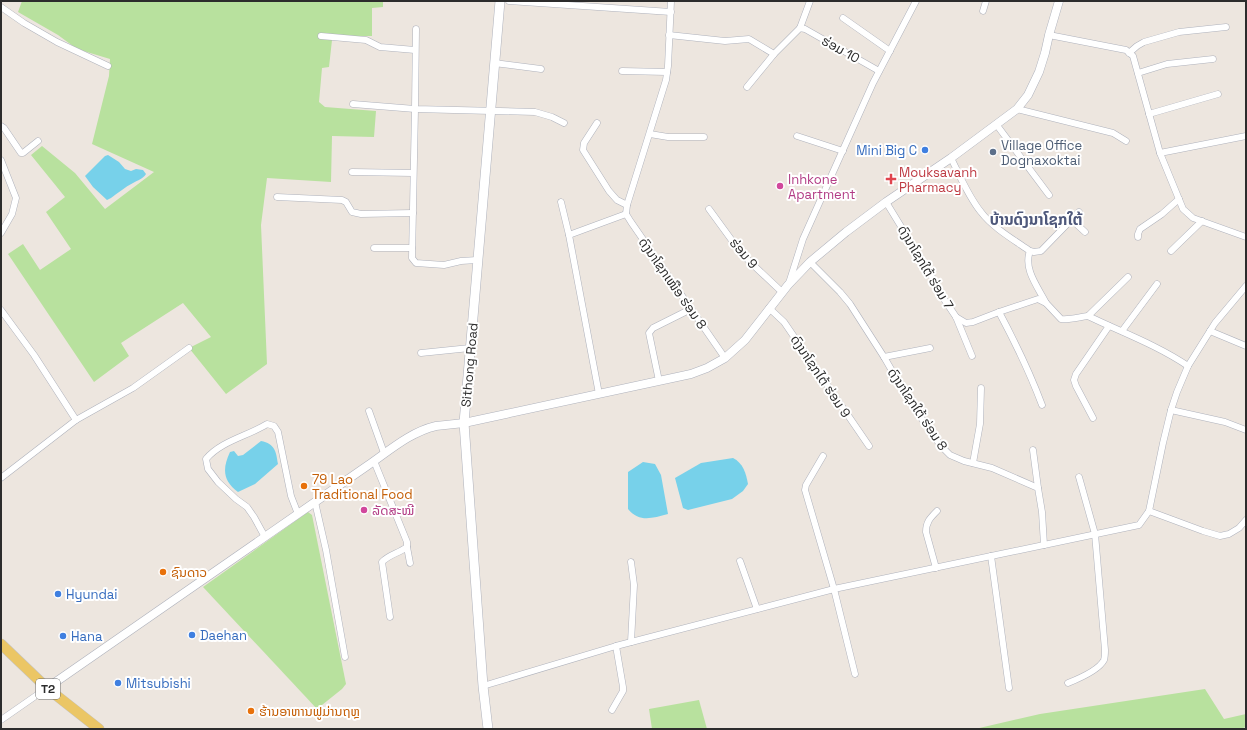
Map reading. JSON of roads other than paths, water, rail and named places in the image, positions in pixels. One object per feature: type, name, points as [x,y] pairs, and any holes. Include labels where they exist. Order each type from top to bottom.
[{"type":"main road","name":"Sithong Road","points":[[488,729],[464,423],[500,1]]},
{"type":"main road","name":"T2","points":[[1,644],[47,688],[99,729]]},
{"type":"street","points":[[509,1],[595,4],[671,12]]},
{"type":"street","points":[[569,235],[626,214],[626,205],[650,134],[667,72],[671,1]]},
{"type":"street","points":[[747,88],[774,54],[801,28],[810,1]]},
{"type":"street","points":[[788,285],[803,239],[873,83],[914,4],[906,1]]},
{"type":"street","points":[[982,11],[986,1]]},
{"type":"street","points":[[1,720],[405,439],[436,426],[464,423],[691,374],[707,368],[725,358],[744,340],[782,292],[810,262],[846,232],[886,202],[951,158],[1017,109],[1028,95],[1038,72],[1045,53],[1059,1]]},
{"type":"street","points":[[1,7],[24,23],[57,42],[108,66]]},
{"type":"street","points":[[843,18],[890,51]]},
{"type":"street","points":[[1129,53],[1144,42],[1179,32],[1226,27]]},
{"type":"street","name":"ຮ່ອມ 10","points":[[801,28],[879,71]]},
{"type":"street","points":[[416,29],[416,109],[413,173],[412,258],[416,263],[444,265],[461,261],[477,260]]},
{"type":"street","points":[[670,35],[724,41],[749,39],[774,54]]},
{"type":"street","points":[[1049,35],[1126,50],[1133,56],[1160,153],[1183,209],[1193,218],[1246,237]]},
{"type":"street","points":[[321,36],[366,40],[380,47],[415,50]]},
{"type":"street","points":[[1138,72],[1167,64],[1213,59]]},
{"type":"street","points":[[494,63],[541,69]]},
{"type":"street","points":[[622,71],[667,72]]},
{"type":"street","points":[[1149,114],[1218,94]]},
{"type":"street","points":[[353,104],[416,109],[535,112],[552,117],[564,123]]},
{"type":"street","points":[[1017,109],[1113,133],[1126,141]]},
{"type":"street","points":[[598,123],[584,143],[583,150],[609,191],[617,200],[626,205]]},
{"type":"street","points":[[996,124],[1049,195]]},
{"type":"street","points":[[1,126],[4,128],[21,153],[38,141]]},
{"type":"street","points":[[650,134],[668,137],[704,137]]},
{"type":"street","points":[[797,136],[843,151]]},
{"type":"street","points":[[1160,153],[1246,136]]},
{"type":"street","points":[[951,158],[981,213],[993,224],[1030,251],[1041,251],[1080,212]]},
{"type":"street","points":[[1,160],[16,198],[12,214],[1,233]]},
{"type":"street","points":[[352,172],[413,173]]},
{"type":"street","points":[[277,197],[342,200],[346,202],[352,212],[361,214],[413,213]]},
{"type":"street","points":[[1138,237],[1140,229],[1162,214],[1179,199]]},
{"type":"street","points":[[561,202],[569,235],[599,394]]},
{"type":"street","name":"ດົງນາໂຊກໃຕ້ ຮ່ອມ 7","points":[[886,202],[956,317],[966,323],[973,322],[1038,299],[1046,303]]},
{"type":"street","name":"ຮ່ອມ 9","points":[[709,209],[736,246],[782,292]]},
{"type":"street","name":"ດົງນາໂຊກເໜືອ ຮ່ອມ 8","points":[[626,214],[725,358]]},
{"type":"street","points":[[1072,220],[1085,232]]},
{"type":"street","points":[[1171,251],[1202,221]]},
{"type":"street","points":[[374,248],[412,248]]},
{"type":"street","points":[[1030,251],[1027,258],[1028,266],[1037,287],[1046,303],[1061,319],[1067,320],[1088,316],[1176,358],[1188,366]]},
{"type":"street","name":"ດົງນາໂຊກໃຕ້ ຮ່ອມ 8","points":[[810,262],[850,304],[884,357],[910,402],[941,446],[950,455],[992,468],[1038,488]]},
{"type":"street","points":[[1088,316],[1128,278]]},
{"type":"street","points":[[1122,332],[1157,284]]},
{"type":"street","points":[[484,686],[616,646],[834,589],[1139,524],[1150,511],[1171,410],[1188,366],[1210,331],[1246,286]]},
{"type":"street","points":[[1239,294],[1246,297]]},
{"type":"street","name":"ດົງນາໂຊກໄຕ້ ຮ່ອມ 9","points":[[769,308],[784,322],[869,446]]},
{"type":"street","points":[[659,381],[650,334],[653,328],[691,309]]},
{"type":"street","points":[[1,310],[34,354],[76,420]]},
{"type":"street","points":[[999,312],[1019,350],[1042,405]]},
{"type":"street","points":[[956,317],[972,356]]},
{"type":"street","points":[[1093,418],[1074,380],[1076,374],[1109,326]]},
{"type":"street","points":[[1210,331],[1246,346]]},
{"type":"street","points":[[1,478],[76,420],[133,388],[189,348]]},
{"type":"street","points":[[421,353],[470,348]]},
{"type":"street","points":[[884,357],[930,348]]},
{"type":"street","points":[[973,463],[980,424],[981,388]]},
{"type":"street","points":[[369,410],[384,453]]},
{"type":"street","points":[[1171,410],[1225,422],[1246,430]]},
{"type":"street","points":[[265,537],[247,507],[218,482],[208,469],[206,459],[212,452],[227,443],[267,424],[274,426],[278,432],[291,496],[298,514]]},
{"type":"street","points":[[1033,450],[1042,512],[1044,545]]},
{"type":"street","points":[[823,456],[806,485],[805,490],[834,589],[855,674]]},
{"type":"street","points":[[374,461],[407,542],[410,563]]},
{"type":"street","points":[[1068,683],[1080,678],[1100,665],[1104,660],[1105,650],[1095,534],[1078,477]]},
{"type":"street","points":[[315,502],[326,550],[345,657]]},
{"type":"street","points":[[936,568],[926,532],[926,526],[929,519],[937,511]]},
{"type":"street","points":[[1150,511],[1220,536],[1230,534],[1239,528],[1246,520]]},
{"type":"street","points":[[390,618],[382,562],[386,558],[403,551],[407,547]]},
{"type":"street","points":[[991,556],[1009,688]]},
{"type":"street","points":[[740,561],[757,609]]},
{"type":"street","points":[[631,562],[634,585],[631,642]]},
{"type":"street","points":[[612,710],[623,691],[616,646]]},
{"type":"water","points":[[108,155],[119,162],[125,169],[131,171],[136,169],[143,170],[146,174],[107,200],[93,187],[85,176],[105,156]]},
{"type":"water","points":[[261,441],[272,446],[278,464],[255,484],[238,492],[229,484],[225,474],[227,458],[230,452],[234,451],[238,456],[243,455]]},
{"type":"water","points":[[733,458],[744,469],[748,484],[743,491],[732,499],[688,510],[683,508],[675,478],[701,463]]},
{"type":"water","points":[[643,462],[655,464],[661,475],[668,514],[651,518],[642,518],[628,509],[628,472]]},
{"type":"place","name":"Mini Big C","points":[[925,150]]},
{"type":"place","name":"Village Office Dognaxoktai","points":[[993,152]]},
{"type":"place","name":"Mouksavanh Pharmacy","points":[[891,179]]},
{"type":"place","name":"Inhkone Apartment","points":[[780,186]]},
{"type":"place","name":"79 Lao Traditional Food","points":[[304,486]]},
{"type":"place","name":"ລັດສະໝີ","points":[[364,510]]},
{"type":"place","name":"ຊົນດາວ","points":[[163,572]]},
{"type":"place","name":"Hyundai","points":[[58,594]]},
{"type":"place","name":"Daehan","points":[[192,635]]},
{"type":"place","name":"Hana","points":[[63,636]]},
{"type":"place","name":"Mitsubishi","points":[[118,683]]},
{"type":"place","name":"ຮ້ານອາຫານຟູມ່ານຖຫຼ","points":[[251,711]]},
{"type":"district","name":"ບ້ານດົງນາໂຊກໃຕ້","points":[[1036,220]]}]
